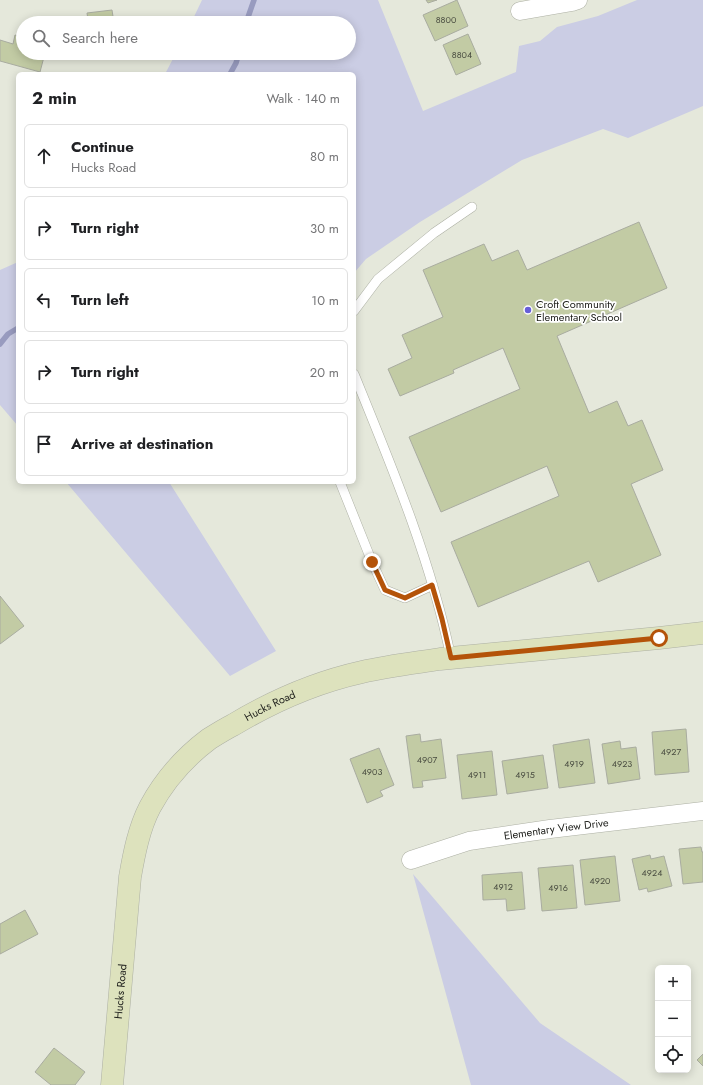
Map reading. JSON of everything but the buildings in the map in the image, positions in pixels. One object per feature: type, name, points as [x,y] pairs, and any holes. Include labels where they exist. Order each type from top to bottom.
[{"type":"main road","name":"Hucks Road","points":[[112,1085],[130,877],[142,826],[149,808],[166,781],[187,758],[210,738],[250,714],[272,704],[316,686],[361,672],[451,658],[703,633]]},
{"type":"street","points":[[520,10],[578,0]]},
{"type":"street","name":"Elementary View Drive","points":[[411,860],[469,841],[557,828],[703,811]]},
{"type":"lane","points":[[356,308],[378,279],[434,234],[472,207]]},
{"type":"lane","points":[[356,379],[385,449],[415,529],[442,619],[451,658]]},
{"type":"lane","points":[[341,484],[372,562],[385,590],[405,598],[432,585]]},
{"type":"shaded area","points":[[202,0],[378,0],[423,111],[516,72],[519,46],[540,41],[557,27],[598,16],[637,0],[703,0],[703,106],[628,138],[603,129],[522,160],[420,222],[366,259],[356,271],[356,72],[166,72],[172,60],[356,60],[356,16],[194,16]]},
{"type":"shaded area","points":[[16,263],[16,424],[0,405],[0,270]]},
{"type":"shaded area","points":[[68,484],[170,484],[276,651],[230,676]]},
{"type":"shaded area","points":[[413,874],[540,1023],[631,1085],[471,1085]]},
{"type":"waterway","points":[[248,16],[254,0]]},
{"type":"waterway","points":[[231,72],[237,60]]},
{"type":"waterway","points":[[0,344],[8,334],[16,329]]},
{"type":"place","name":"Croft Community Elementary School","points":[[528,310]]},
{"type":"route","points":[[372,562],[385,590],[405,598],[432,585],[451,658],[659,638]]}]
